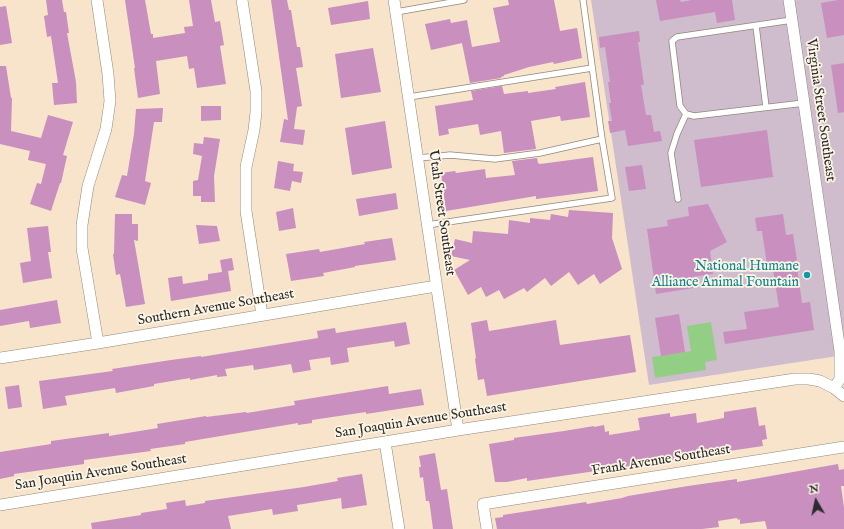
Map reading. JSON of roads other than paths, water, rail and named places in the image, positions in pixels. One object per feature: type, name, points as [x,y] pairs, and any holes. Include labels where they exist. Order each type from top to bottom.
[{"type":"street","points":[[97,0],[108,74],[110,101],[106,130],[88,186],[82,224],[82,248],[98,343]]},
{"type":"street","points":[[242,0],[256,91],[254,130],[246,167],[246,211],[262,315]]},
{"type":"street","name":"Utah Street Southeast","points":[[394,0],[458,430]]},
{"type":"street","name":"Virginia Street Southeast","points":[[790,0],[840,351],[840,379],[834,388]]},
{"type":"street","name":"Southern Avenue Southeast","points":[[0,358],[436,286]]},
{"type":"street","name":"San Joaquin Avenue Southeast","points":[[0,505],[458,430],[795,378],[820,381],[834,388],[844,396]]},
{"type":"street","points":[[385,442],[399,529]]},
{"type":"street","name":"Frank Avenue Southeast","points":[[487,529],[483,504],[844,447]]},
{"type":"lane","points":[[396,12],[464,0]]},
{"type":"lane","points":[[427,225],[612,198],[602,139],[583,0]]},
{"type":"lane","points":[[792,20],[677,37],[672,41],[680,106],[686,114],[694,116],[804,103]]},
{"type":"lane","points":[[756,26],[766,108]]},
{"type":"lane","points":[[408,97],[592,68]]},
{"type":"lane","points":[[678,198],[672,153],[677,134],[686,114]]},
{"type":"lane","points":[[418,158],[450,155],[495,159],[540,153],[602,139]]},
{"type":"place","name":"National Humane Alliance Animal Fountain","points":[[807,275]]}]
